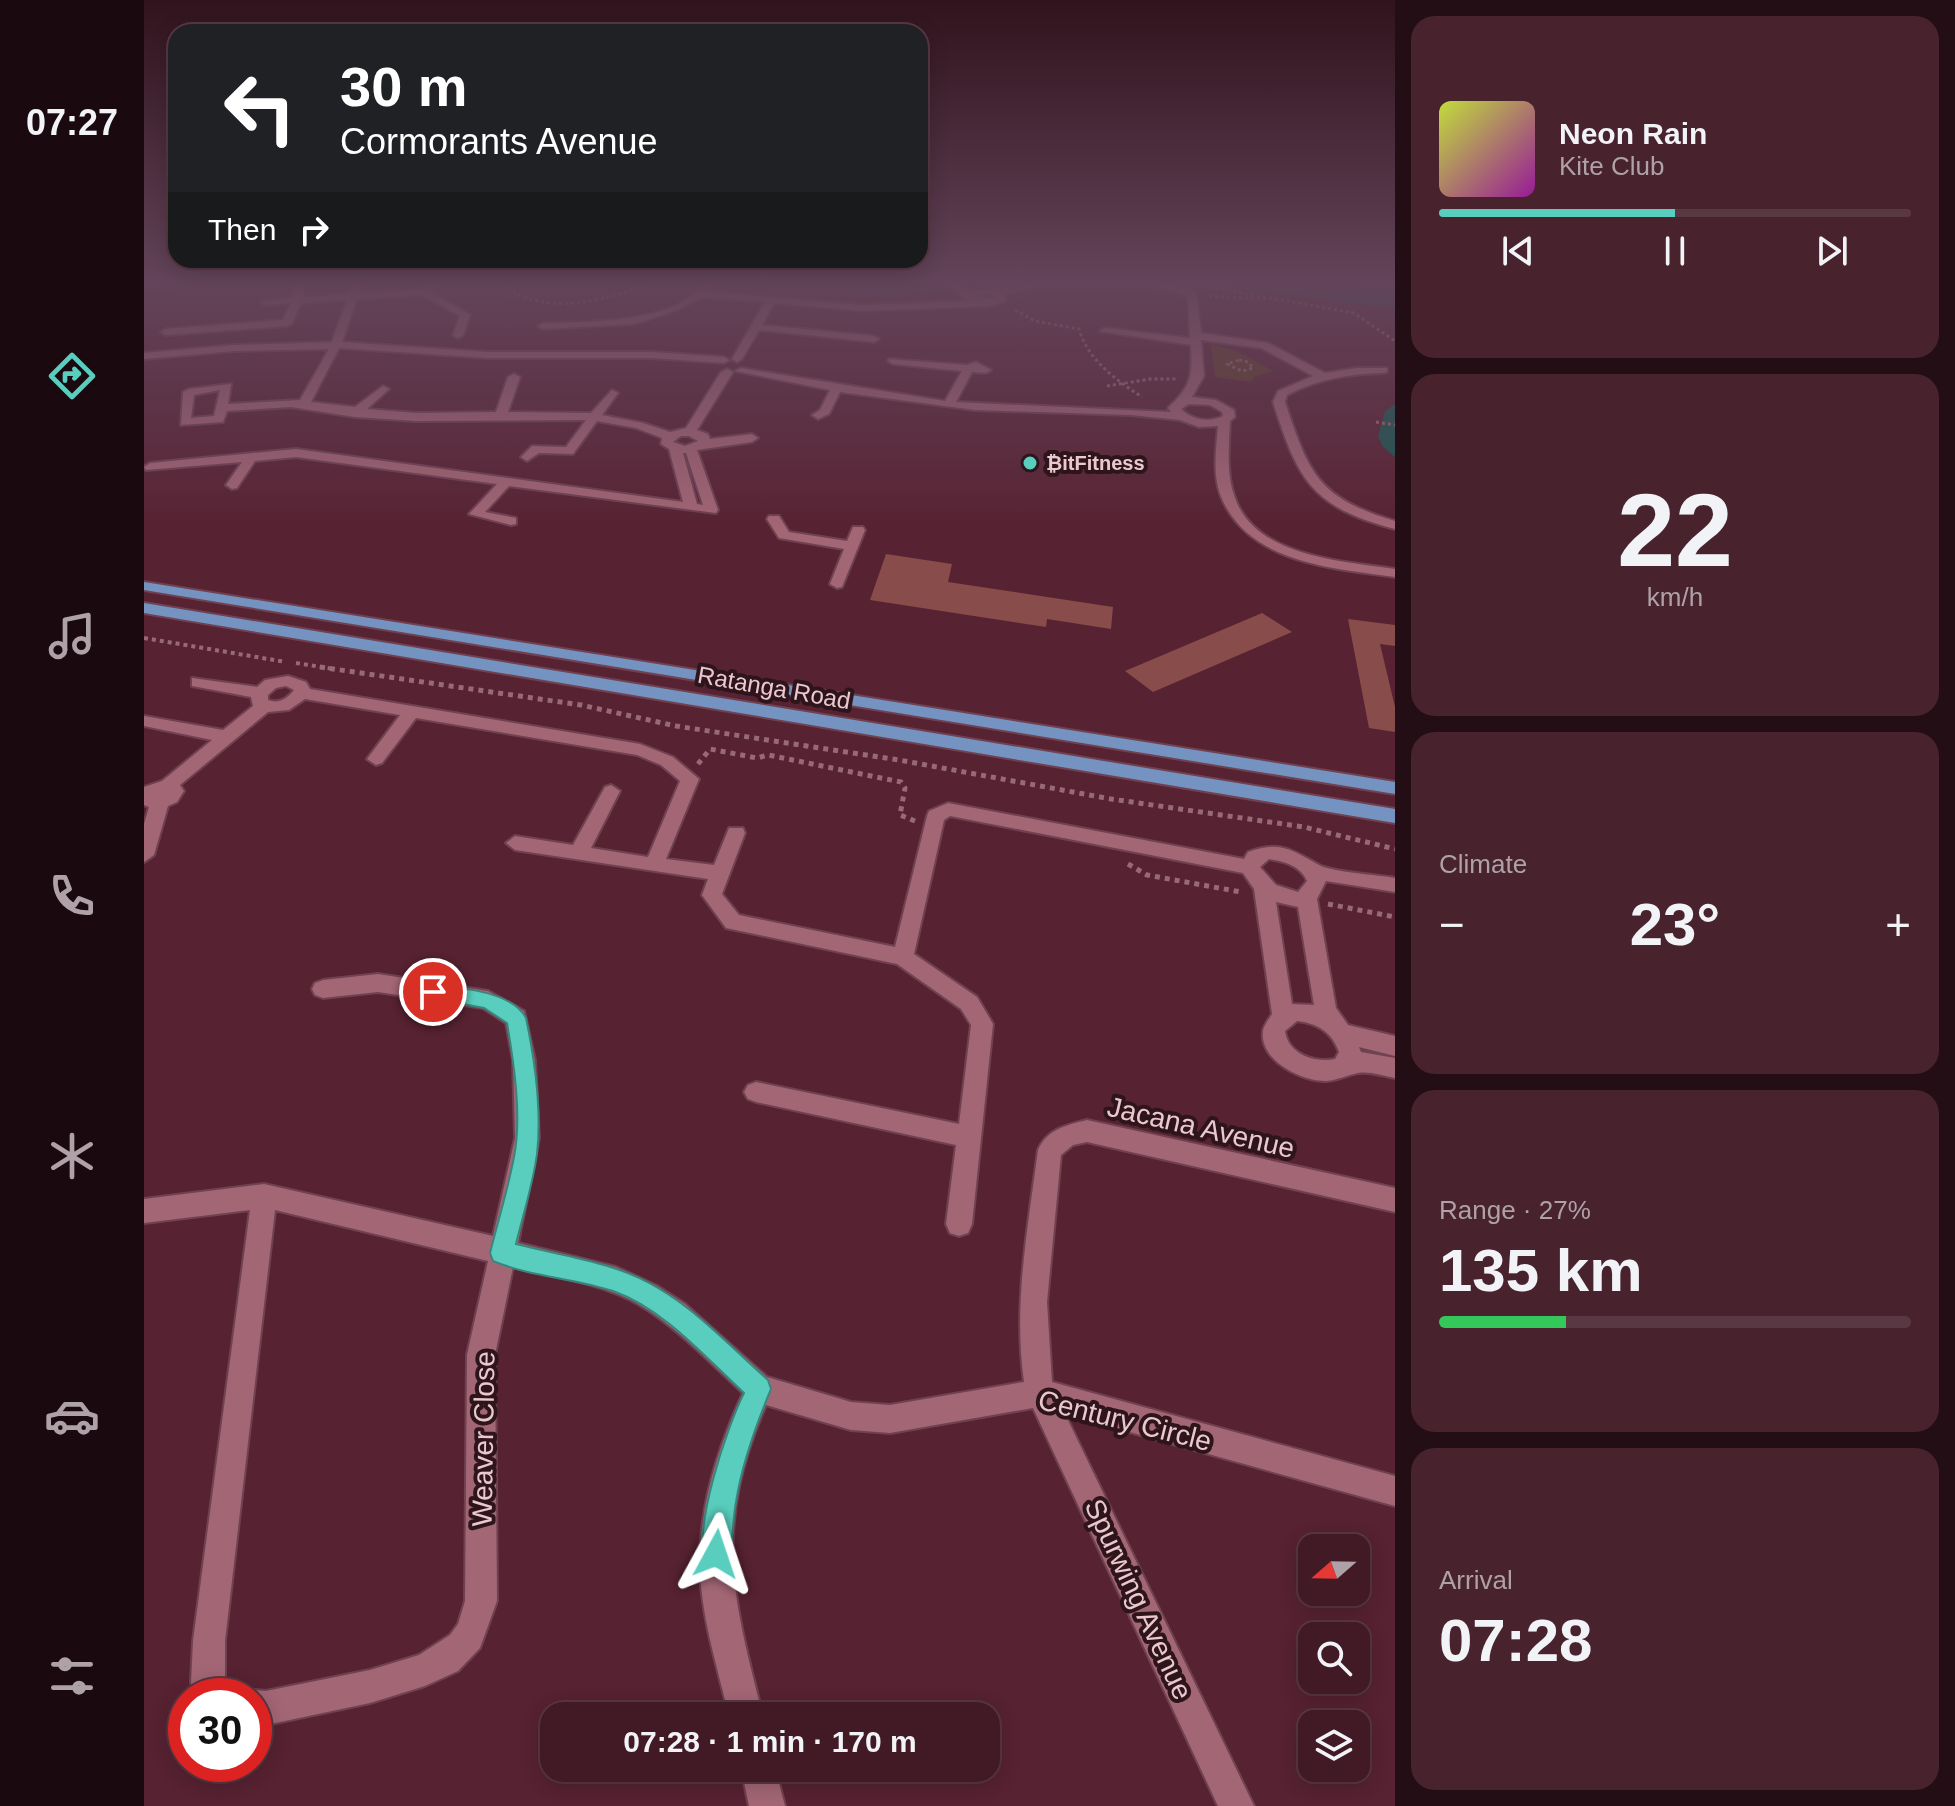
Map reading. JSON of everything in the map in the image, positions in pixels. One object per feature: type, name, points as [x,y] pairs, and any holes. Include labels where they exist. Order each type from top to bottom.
[{"type":"main road","name":"Ratanga Road","points":[[144,586],[1395,788]]},
{"type":"main road","name":"Ratanga Road","points":[[144,608],[1395,816]]},
{"type":"street","points":[[304,404],[325,364]]},
{"type":"street","points":[[695,364],[732,366],[952,401],[977,384]]},
{"type":"street","points":[[905,364],[977,384],[1117,410],[1206,423],[1224,421]]},
{"type":"street","points":[[953,364],[977,384],[1182,401],[1203,400],[1220,405]]},
{"type":"street","points":[[1194,364],[1193,377],[1175,409],[1212,448],[1235,515],[1257,537],[1308,558],[1395,573]]},
{"type":"street","points":[[1300,364],[1322,376]]},
{"type":"street","points":[[732,366],[832,389],[952,401],[977,384]]},
{"type":"street","points":[[150,467],[296,453],[711,510],[691,449],[732,366]]},
{"type":"street","points":[[1383,370],[1356,370],[1322,376],[1279,397],[1302,468],[1330,497],[1395,525]]},
{"type":"street","points":[[501,415],[514,377]]},
{"type":"street","points":[[1193,377],[1230,414],[1212,448]]},
{"type":"street","points":[[355,413],[383,389]]},
{"type":"street","points":[[527,457],[534,449],[569,451],[612,393]]},
{"type":"street","points":[[222,408],[304,404],[355,413],[417,417],[501,415],[592,418],[638,425],[691,449]]},
{"type":"street","points":[[672,442],[698,436],[748,438]]},
{"type":"street","points":[[672,442],[691,507]]},
{"type":"street","points":[[232,485],[253,455]]},
{"type":"street","points":[[506,482],[476,514],[511,521]]},
{"type":"street","points":[[774,519],[784,535],[852,546]]},
{"type":"street","points":[[837,584],[858,530]]},
{"type":"street","points":[[144,855],[154,794],[228,737],[262,700],[271,684],[288,681],[300,686],[301,693]]},
{"type":"street","points":[[198,682],[262,700],[288,704],[301,693],[640,750],[690,779],[654,865]]},
{"type":"street","points":[[376,759],[413,710]]},
{"type":"street","points":[[144,721],[228,737]]},
{"type":"street","points":[[579,853],[611,791]]},
{"type":"street","points":[[903,957],[936,816],[948,809],[1250,867]]},
{"type":"street","points":[[736,833],[712,895],[733,922],[903,957],[969,1003],[982,1024],[959,1224]]},
{"type":"street","points":[[515,843],[720,873]]},
{"type":"street","points":[[1268,852],[1285,853],[1302,861],[1313,872],[1316,882],[1314,890],[1293,899],[1264,889],[1254,878],[1250,867],[1255,857],[1268,852]]},
{"type":"street","points":[[1313,872],[1395,885]]},
{"type":"street","points":[[1264,889],[1283,1015]]},
{"type":"street","points":[[1306,896],[1325,1009],[1350,1052],[1342,1068]]},
{"type":"street","name":"Weaver Close","points":[[272,1707],[419,1673],[444,1661],[462,1647],[472,1630],[481,1601],[481,1355],[526,1155],[524,1060],[516,1018],[488,1000],[378,983],[323,989]]},
{"type":"street","points":[[1395,1046],[1338,1028],[1306,1012],[1283,1015],[1276,1023],[1274,1034],[1287,1058],[1316,1072],[1331,1072],[1361,1062],[1395,1068]]},
{"type":"street","points":[[756,1092],[969,1137]]},
{"type":"street","name":"Jacana Avenue","points":[[1040,1393],[1033,1356],[1038,1263],[1050,1150],[1066,1136],[1087,1131],[1395,1200]]},
{"type":"street","points":[[208,1678],[209,1641],[264,1196]]},
{"type":"street","points":[[144,1211],[264,1196],[369,1218],[616,1280],[648,1295],[675,1314],[759,1389],[743,1423],[722,1501],[717,1534],[716,1574],[743,1702]]},
{"type":"street","name":"Century Circle","points":[[759,1389],[851,1416],[890,1419],[1040,1393],[1395,1491]]},
{"type":"street","name":"Spurwing Avenue","points":[[1040,1393],[1236,1806]]},
{"type":"street","points":[[761,1782],[767,1806]]},
{"type":"path","points":[[1101,364],[1110,376],[1146,399]]},
{"type":"path","points":[[1227,364],[1232,369]]},
{"type":"path","points":[[1222,371],[1247,371],[1254,366],[1251,364]]},
{"type":"path","points":[[1110,376],[1107,386],[1112,395]]},
{"type":"path","points":[[1107,386],[1150,379],[1193,377]]},
{"type":"path","points":[[1376,422],[1395,425]]},
{"type":"path","points":[[144,638],[581,705],[676,726],[899,760],[1096,797],[1304,827],[1395,849]]},
{"type":"path","points":[[678,770],[700,763],[710,749],[757,758],[768,755],[878,777],[901,782],[905,788],[900,815],[934,825]]},
{"type":"path","points":[[1378,913],[1395,917]]},
{"type":"shaded area","points":[[1213,364],[1261,364],[1273,371],[1254,377],[1251,382],[1215,377]]},
{"type":"shaded area","points":[[1395,404],[1395,457],[1383,447],[1378,436],[1385,411]]},
{"type":"building","points":[[886,554],[952,564],[948,582],[1113,607],[1111,629],[1047,619],[1046,627],[870,600]]},
{"type":"building","points":[[1262,613],[1292,632],[1153,692],[1125,671]]},
{"type":"building","points":[[1348,619],[1395,625],[1395,646],[1380,644],[1395,707],[1395,732],[1369,728]]},
{"type":"place","name":"₿itFitness","points":[[1030,463]]},
{"type":"route","points":[[433,992],[488,1000],[516,1018],[524,1060],[526,1155],[502,1253],[616,1280],[648,1295],[675,1314],[759,1389],[743,1423],[722,1501],[716,1554]]}]
